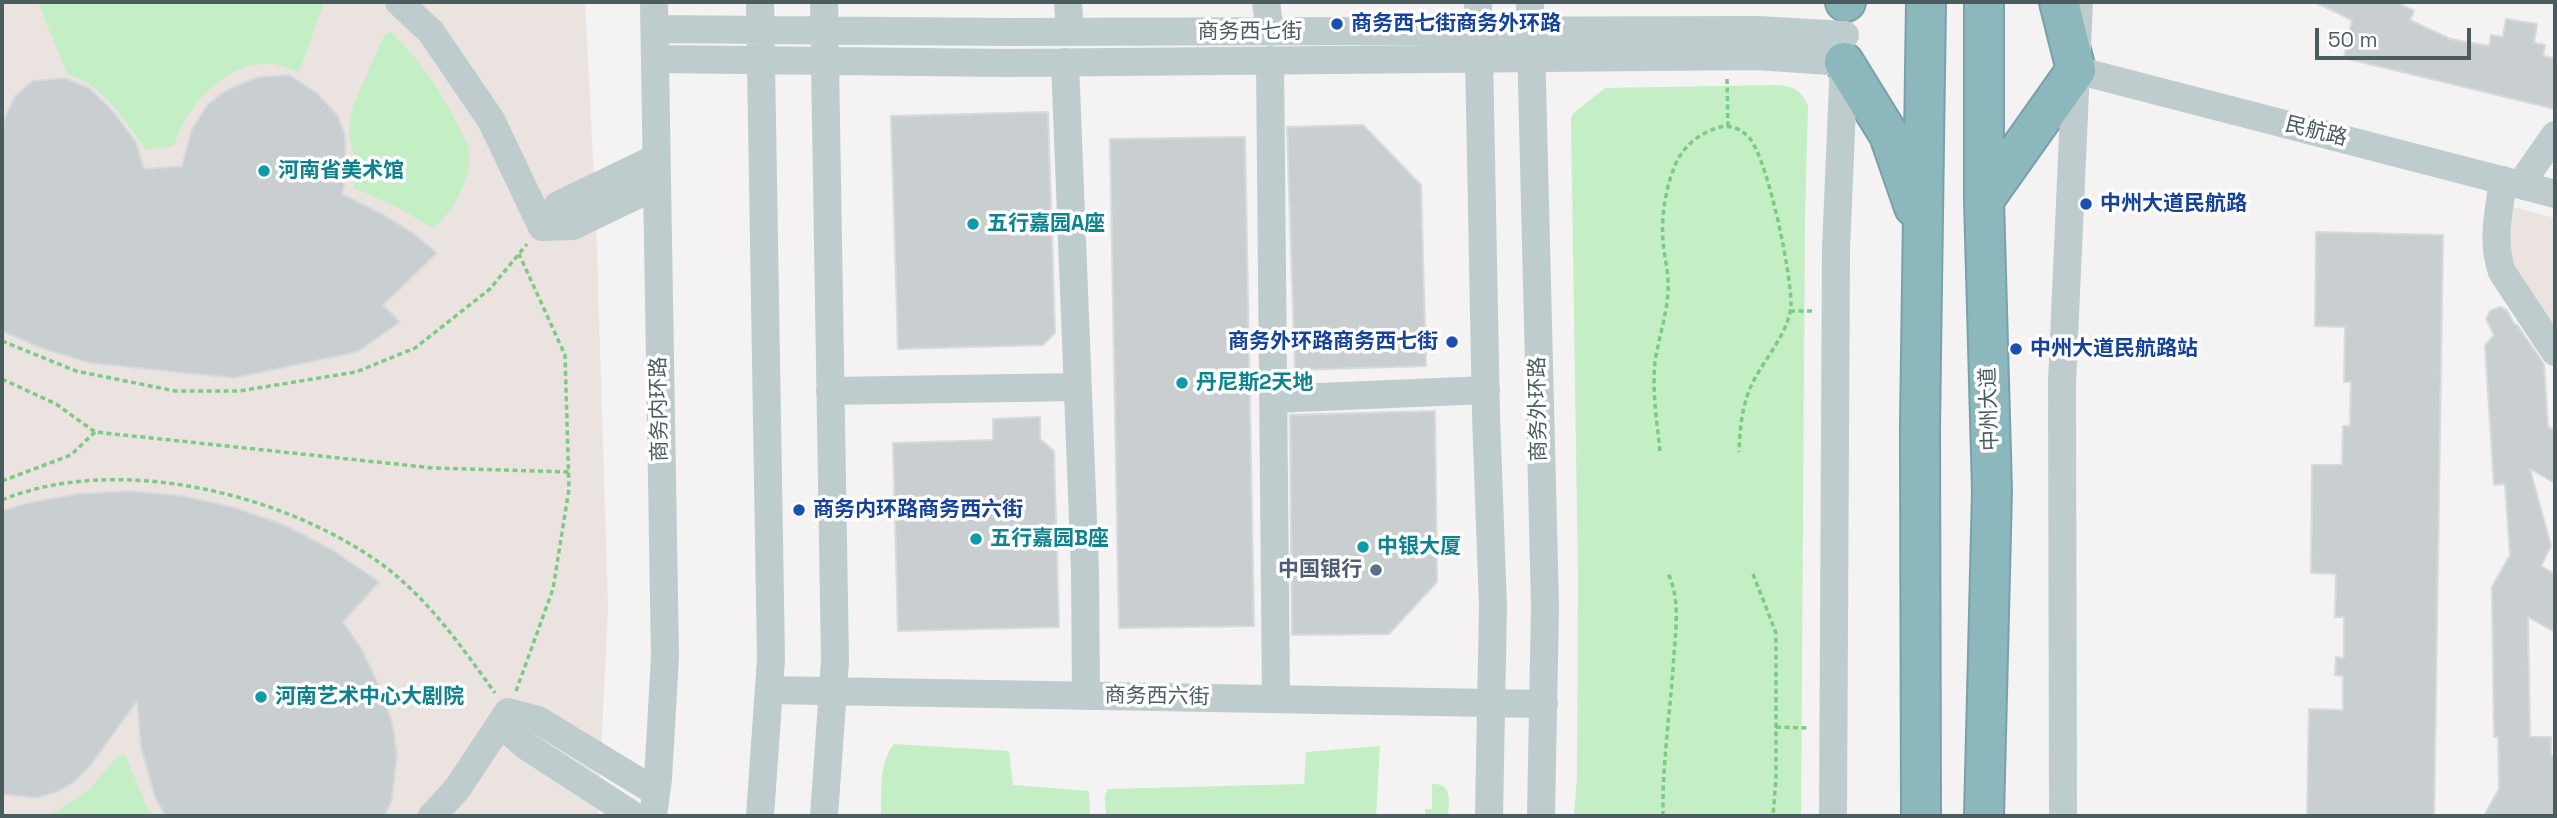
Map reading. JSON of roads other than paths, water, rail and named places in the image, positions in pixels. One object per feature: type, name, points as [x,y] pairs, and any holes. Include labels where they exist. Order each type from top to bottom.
[{"type":"highway","points":[[1921,816],[1919,601],[1926,2]]},
{"type":"highway","name":"中州大道","points":[[1984,2],[1984,200],[1992,491],[1984,816]]},
{"type":"highway","points":[[1984,200],[2076,70],[2059,2]]},
{"type":"highway","points":[[1845,21],[1923,232]]},
{"type":"street","points":[[399,2],[431,32],[491,120],[542,227]]},
{"type":"street","points":[[760,2],[771,659],[760,816]]},
{"type":"street","points":[[824,2],[835,661],[824,816]]},
{"type":"street","points":[[1068,2],[1070,32]]},
{"type":"street","points":[[1266,2],[1270,32]]},
{"type":"street","points":[[1478,2],[1493,606],[1489,816]]},
{"type":"street","name":"商务外环路","points":[[1531,2],[1545,606],[1541,816]]},
{"type":"street","points":[[2063,816],[2063,382],[2079,2]]},
{"type":"street","name":"商务西七街","points":[[654,15],[760,30],[1479,31],[1532,44],[1727,56],[1845,21]]},
{"type":"street","name":"商务内环路","points":[[654,15],[665,657],[654,804]]},
{"type":"street","points":[[1833,816],[1836,248],[1845,21]]},
{"type":"street","name":"商务西七街","points":[[655,59],[1065,62],[1480,59],[1532,44],[1758,30],[1845,21]]},
{"type":"street","points":[[1270,60],[1276,699]]},
{"type":"street","points":[[1065,62],[1085,571],[1086,696]]},
{"type":"street","name":"民航路","points":[[2076,70],[2555,193]]},
{"type":"street","points":[[2555,135],[2512,182],[2495,245],[2502,272],[2555,352]]},
{"type":"street","points":[[542,227],[558,205],[656,158]]},
{"type":"street","points":[[542,227],[573,226],[656,186]]},
{"type":"street","points":[[830,391],[1078,387]]},
{"type":"street","points":[[1273,399],[1486,390]]},
{"type":"street","name":"商务西六街","points":[[769,690],[1545,704]]},
{"type":"street","points":[[504,718],[538,720],[654,804]]},
{"type":"street","points":[[432,816],[457,789],[504,718]]},
{"type":"street","points":[[504,718],[526,746],[634,816]]},
{"type":"place","name":"商务西七街商务外环路","points":[[1337,24]]},
{"type":"place","name":"河南省美术馆","points":[[264,171]]},
{"type":"place","name":"中州大道民航路","points":[[2086,204]]},
{"type":"place","name":"五行嘉园A座","points":[[973,224]]},
{"type":"place","name":"商务外环路商务西七街","points":[[1452,342]]},
{"type":"place","name":"中州大道民航路站","points":[[2016,349]]},
{"type":"place","name":"丹尼斯2天地","points":[[1182,383]]},
{"type":"place","name":"商务内环路商务西六街","points":[[799,510]]},
{"type":"place","name":"五行嘉园B座","points":[[976,539]]},
{"type":"place","name":"中银大厦","points":[[1363,547]]},
{"type":"place","name":"中国银行","points":[[1376,570]]},
{"type":"place","name":"河南艺术中心大剧院","points":[[261,697]]}]
